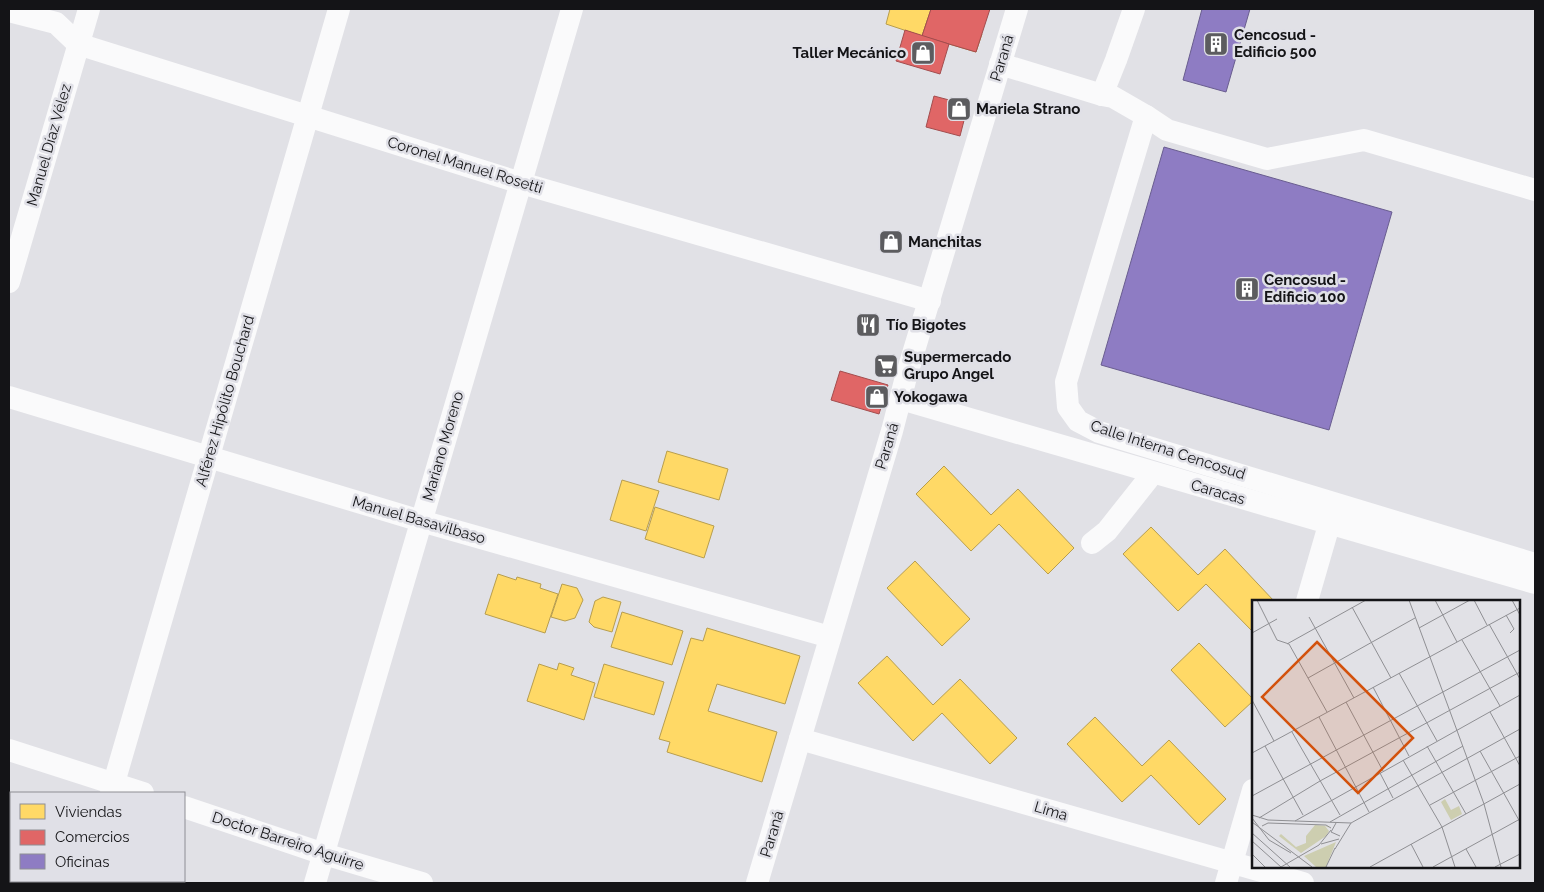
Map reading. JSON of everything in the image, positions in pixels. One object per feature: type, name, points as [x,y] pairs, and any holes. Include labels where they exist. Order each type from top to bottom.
[{"type":"street","name":"Manuel Díaz Vélez","points":[[9,282],[89,9]]},
{"type":"street","name":"Alférez Hipólito Bouchard","points":[[113,788],[340,9]]},
{"type":"street","name":"Mariano Moreno","points":[[315,883],[572,9]]},
{"type":"street","name":"Paraná","points":[[757,883],[1017,9]]},
{"type":"street","points":[[1102,95],[1134,9]]},
{"type":"street","name":"Coronel Manuel Rosetti","points":[[9,10],[56,23],[78,44],[521,183],[930,301]]},
{"type":"street","points":[[1000,64],[1113,97],[1167,130],[1267,159],[1364,140],[1535,190]]},
{"type":"street","name":"Calle Interna Cencosud","points":[[1146,116],[1066,382],[1068,407],[1078,420],[1098,432],[1535,564]]},
{"type":"street","name":"Manuel Basavilbaso","points":[[9,396],[421,521],[830,637]]},
{"type":"street","name":"Caracas","points":[[901,399],[1535,583]]},
{"type":"street","points":[[1092,543],[1108,531],[1153,473]]},
{"type":"street","points":[[1307,600],[1330,525]]},
{"type":"street","name":"Lima","points":[[800,739],[1228,873],[1303,883]]},
{"type":"street","points":[[9,750],[113,788],[137,792]]},
{"type":"street","points":[[1228,873],[1252,793]]},
{"type":"street","name":"Doctor Barreiro Aguirre","points":[[185,807],[324,854],[422,883]]},
{"type":"building: Viviendas","points":[[890,9],[931,9],[922,36],[886,24]]},
{"type":"building: Viviendas","points":[[928,18],[982,34],[976,52],[922,36]]},
{"type":"building: Viviendas","points":[[667,451],[728,469],[719,500],[658,482]]},
{"type":"building: Viviendas","points":[[944,466],[991,515],[1018,489],[1074,548],[1048,574],[999,524],[971,551],[916,494]]},
{"type":"building: Viviendas","points":[[622,480],[659,491],[646,531],[610,520]]},
{"type":"building: Viviendas","points":[[655,507],[714,526],[704,558],[645,539]]},
{"type":"building: Viviendas","points":[[1151,527],[1198,575],[1225,549],[1273,600],[1252,600],[1252,631],[1206,584],[1178,611],[1123,554]]},
{"type":"building: Viviendas","points":[[915,561],[970,619],[942,646],[887,588]]},
{"type":"building: Viviendas","points":[[498,574],[516,580],[517,577],[541,584],[540,588],[558,594],[545,633],[485,614]]},
{"type":"building: Viviendas","points":[[562,584],[577,588],[583,600],[575,618],[565,621],[551,617]]},
{"type":"building: Viviendas","points":[[603,597],[621,602],[612,632],[594,627],[589,622],[595,601]]},
{"type":"building: Viviendas","points":[[622,612],[683,631],[672,665],[611,647]]},
{"type":"building: Viviendas","points":[[707,628],[800,656],[785,704],[717,684],[708,711],[777,732],[762,782],[667,752],[670,742],[659,739],[691,638],[703,641]]},
{"type":"building: Viviendas","points":[[1199,643],[1252,698],[1252,702],[1225,727],[1171,670]]},
{"type":"building: Viviendas","points":[[887,656],[933,705],[960,679],[1017,738],[990,764],[942,713],[913,741],[858,683]]},
{"type":"building: Viviendas","points":[[559,663],[574,668],[571,675],[595,683],[584,720],[527,701],[539,664],[557,670]]},
{"type":"building: Viviendas","points":[[604,664],[664,682],[654,715],[594,697]]},
{"type":"building: Viviendas","points":[[1095,717],[1142,766],[1169,740],[1226,799],[1199,825],[1151,775],[1122,802],[1067,744]]},
{"type":"building: Comercios","points":[[931,9],[990,9],[976,52],[922,36]]},
{"type":"building: Comercios","name":"Taller Mecánico","points":[[905,30],[949,44],[940,74],[896,61]]},
{"type":"building: Comercios","points":[[934,96],[968,105],[960,136],[926,127]]},
{"type":"building: Comercios","points":[[840,371],[888,385],[879,414],[831,400]]},
{"type":"building: Oficinas","name":"Cencosud - Edificio 500","points":[[1202,9],[1250,9],[1226,92],[1183,80]]},
{"type":"building: Oficinas","name":"Cencosud - Edificio 100","points":[[1164,147],[1392,212],[1329,430],[1101,365]]},
{"type":"place","name":"Cencosud - Edificio 500","points":[[1216,44]]},
{"type":"place","name":"Taller Mecánico","points":[[923,53]]},
{"type":"place","name":"Mariela Strano","points":[[959,109]]},
{"type":"place","name":"Manchitas","points":[[891,242]]},
{"type":"place","name":"Cencosud - Edificio 100","points":[[1247,289]]},
{"type":"place","name":"Tío Bigotes","points":[[868,325]]},
{"type":"place","name":"Supermercado Grupo Angel","points":[[886,366]]},
{"type":"place","name":"Yokogawa","points":[[877,397]]}]
